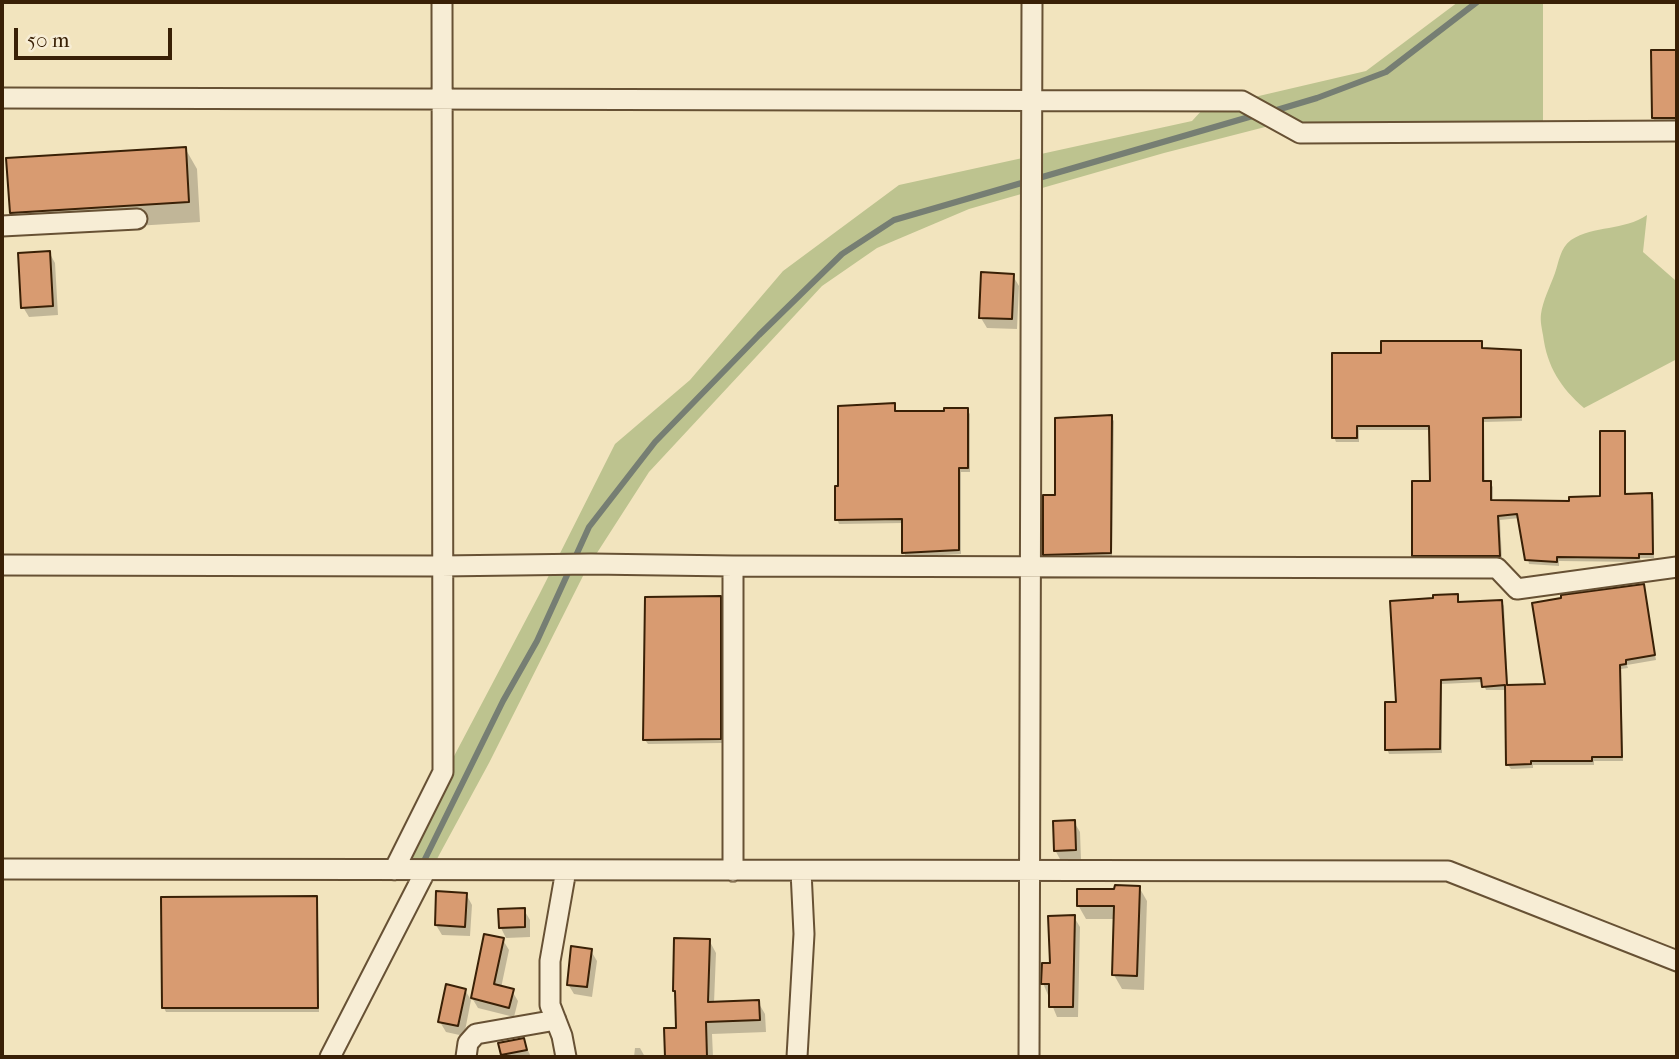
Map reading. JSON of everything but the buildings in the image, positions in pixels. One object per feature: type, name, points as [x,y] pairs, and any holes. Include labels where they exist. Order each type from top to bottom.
[{"type":"street","points":[[394,870],[443,772],[442,2]]},
{"type":"street","points":[[1029,1057],[1032,2]]},
{"type":"street","points":[[2,98],[1242,100],[1300,132],[1677,131]]},
{"type":"street","points":[[2,226],[137,219]]},
{"type":"street","points":[[2,565],[591,564],[1497,568],[1517,590],[1677,567]]},
{"type":"street","points":[[733,566],[733,871]]},
{"type":"street","points":[[2,869],[1448,871],[1677,961]]},
{"type":"street","points":[[330,1057],[426,870]]},
{"type":"street","points":[[566,870],[550,961],[550,1005],[562,1036],[566,1057]]},
{"type":"street","points":[[797,1057],[804,934],[801,871]]},
{"type":"street","points":[[466,1057],[468,1042],[476,1034],[556,1020]]},
{"type":"green space","points":[[1458,2],[1543,2],[1543,132],[1269,126],[969,209],[877,248],[822,286],[649,472],[586,570],[489,763],[431,870],[394,870],[615,444],[690,380],[783,271],[899,185],[1192,121],[1203,109],[1366,71]]},
{"type":"green space","points":[[1647,215],[1643,252],[1675,280],[1677,359],[1584,408],[1562,385],[1548,357],[1541,325],[1543,304],[1567,243],[1580,235],[1629,224]]},
{"type":"waterway","points":[[1270,112],[1386,72],[1477,2]]},
{"type":"waterway","points":[[422,865],[503,701],[537,641],[589,527],[655,442],[842,254],[894,220],[1256,115]]}]
